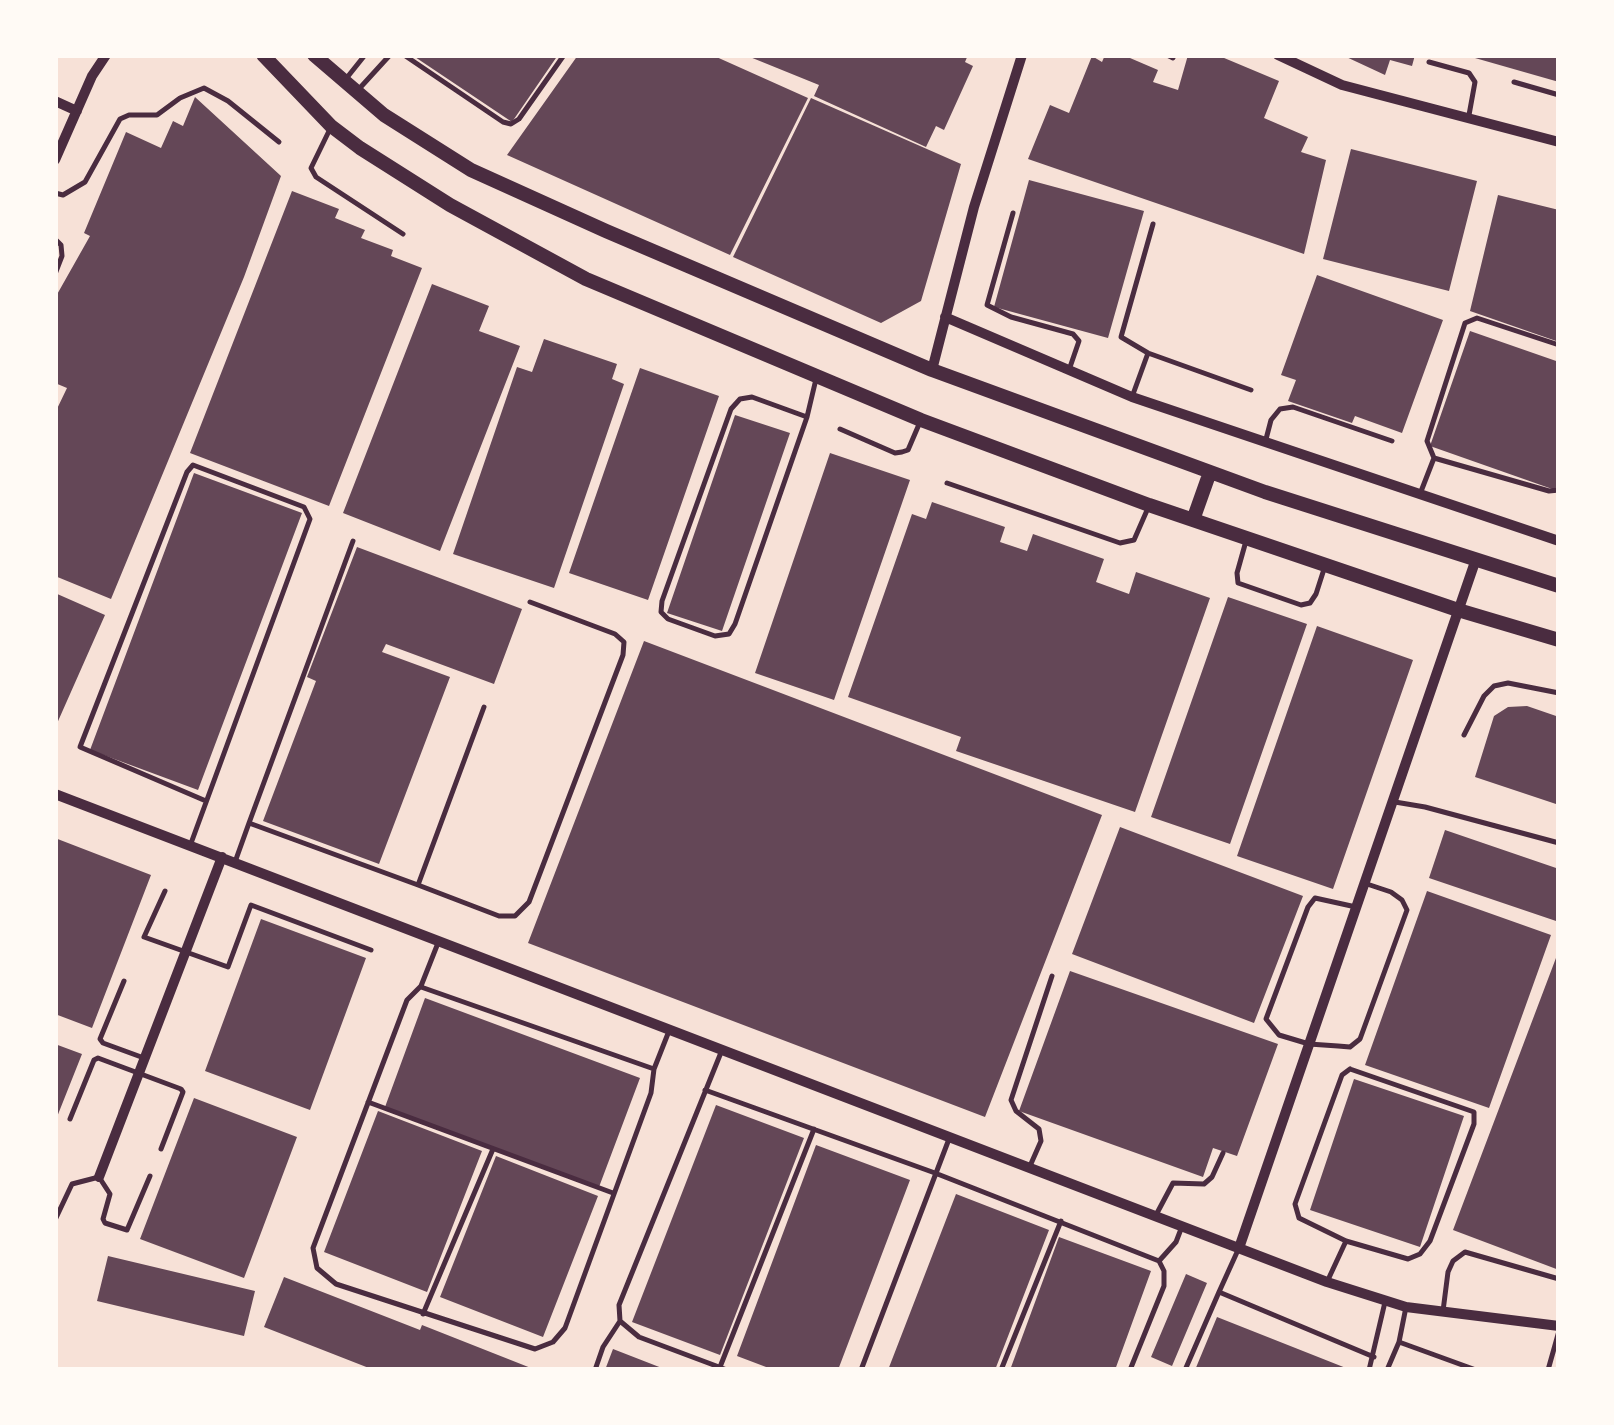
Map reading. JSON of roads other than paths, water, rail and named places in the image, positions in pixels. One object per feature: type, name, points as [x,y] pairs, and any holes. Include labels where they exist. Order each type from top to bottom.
[{"type":"street","points":[[55,160],[92,76],[106,55]]},
{"type":"street","points":[[263,55],[331,126],[450,204],[586,279],[921,420],[1150,506],[1559,640]]},
{"type":"street","points":[[314,55],[384,115],[471,170],[606,231],[932,370],[1210,472],[1559,586]]},
{"type":"street","points":[[932,370],[944,317],[1022,55]]},
{"type":"street","points":[[1278,55],[1342,85],[1559,142]]},
{"type":"street","points":[[55,101],[77,111]]},
{"type":"street","points":[[944,317],[1132,396],[1559,541]]},
{"type":"street","points":[[1193,520],[1210,472]]},
{"type":"street","points":[[1239,1248],[1476,559]]},
{"type":"street","points":[[55,794],[1327,1282],[1406,1307],[1559,1328]]},
{"type":"street","points":[[99,1176],[222,858]]},
{"type":"lane","points":[[350,87],[365,55]]},
{"type":"lane","points":[[350,87],[390,55]]},
{"type":"lane","points":[[404,55],[511,124],[519,119],[564,55]]},
{"type":"lane","points":[[1428,62],[1469,74],[1476,82],[1468,118]]},
{"type":"lane","points":[[1514,82],[1559,95]]},
{"type":"lane","points":[[55,194],[63,196],[85,182],[120,119],[156,115],[180,98],[204,88],[228,101],[279,142]]},
{"type":"lane","points":[[331,126],[311,168],[316,177],[403,234]]},
{"type":"lane","points":[[1012,212],[987,305],[1012,318],[1072,334],[1079,341],[1069,370]]},
{"type":"lane","points":[[1153,224],[1121,337],[1148,353],[1251,390]]},
{"type":"lane","points":[[55,239],[61,245],[62,256],[55,274]]},
{"type":"lane","points":[[1420,494],[1434,458],[1427,441],[1465,322],[1476,318],[1559,345]]},
{"type":"lane","points":[[1132,396],[1148,353]]},
{"type":"lane","points":[[807,417],[752,398],[740,399],[731,409],[662,600],[661,612],[668,619],[715,636],[729,634],[807,417],[817,375]]},
{"type":"lane","points":[[1265,443],[1271,420],[1280,408],[1293,407],[1392,441]]},
{"type":"lane","points":[[840,429],[895,453],[908,450],[921,420]]},
{"type":"lane","points":[[1434,458],[1549,491],[1559,490]]},
{"type":"lane","points":[[190,846],[310,519],[304,507],[193,466],[187,472],[80,747],[206,801]]},
{"type":"lane","points":[[947,483],[1120,543],[1134,540],[1150,506]]},
{"type":"lane","points":[[1247,538],[1238,573],[1238,582],[1245,588],[1301,605],[1310,603],[1326,565]]},
{"type":"lane","points":[[234,862],[353,541]]},
{"type":"lane","points":[[249,824],[499,916],[516,916],[529,902],[623,655],[624,642],[615,634],[530,602]]},
{"type":"lane","points":[[1464,735],[1484,696],[1494,686],[1508,683],[1559,693]]},
{"type":"lane","points":[[418,885],[484,707]]},
{"type":"lane","points":[[1392,802],[1425,807],[1559,844]]},
{"type":"lane","points":[[1356,907],[1315,898],[1308,907],[1266,1019],[1278,1035],[1309,1044],[1350,1047],[1360,1039],[1406,910],[1392,892],[1364,883]]},
{"type":"lane","points":[[164,891],[144,938],[228,967],[252,905],[372,950]]},
{"type":"lane","points":[[439,940],[421,986],[407,1000],[313,1248],[316,1268],[336,1284],[534,1349],[552,1342],[565,1328],[651,1093],[654,1070],[670,1028]]},
{"type":"lane","points":[[1030,1166],[1041,1141],[1039,1129],[1016,1110],[1012,1100],[1052,976]]},
{"type":"lane","points":[[124,981],[100,1039],[103,1044],[144,1058]]},
{"type":"lane","points":[[421,986],[654,1070]]},
{"type":"lane","points":[[594,1370],[620,1321],[620,1305],[723,1048]]},
{"type":"lane","points":[[70,1119],[98,1058],[183,1092],[161,1149]]},
{"type":"lane","points":[[1350,1069],[1474,1112],[1474,1124],[1430,1241],[1420,1254],[1408,1259],[1346,1241],[1298,1218],[1295,1204],[1342,1075],[1350,1069]]},
{"type":"lane","points":[[705,1090],[1160,1260],[1164,1286],[1130,1370]]},
{"type":"lane","points":[[368,1102],[613,1194]]},
{"type":"lane","points":[[620,1321],[639,1337],[724,1369],[814,1129]]},
{"type":"lane","points":[[861,1370],[950,1136]]},
{"type":"lane","points":[[424,1314],[493,1149]]},
{"type":"lane","points":[[1156,1215],[1173,1183],[1204,1184],[1212,1178],[1224,1153]]},
{"type":"lane","points":[[55,1220],[72,1184],[99,1176],[110,1194],[105,1224],[127,1230],[150,1176]]},
{"type":"lane","points":[[1000,1370],[1060,1221]]},
{"type":"lane","points":[[1160,1260],[1176,1242],[1182,1226]]},
{"type":"lane","points":[[1327,1282],[1346,1241]]},
{"type":"lane","points":[[1184,1370],[1239,1248]]},
{"type":"lane","points":[[1443,1311],[1448,1272],[1465,1252],[1559,1279]]},
{"type":"lane","points":[[1219,1292],[1374,1357]]},
{"type":"lane","points":[[1369,1370],[1385,1302]]},
{"type":"lane","points":[[1387,1370],[1399,1342],[1406,1307]]},
{"type":"lane","points":[[1548,1370],[1559,1328]]},
{"type":"lane","points":[[1399,1342],[1476,1370]]}]
